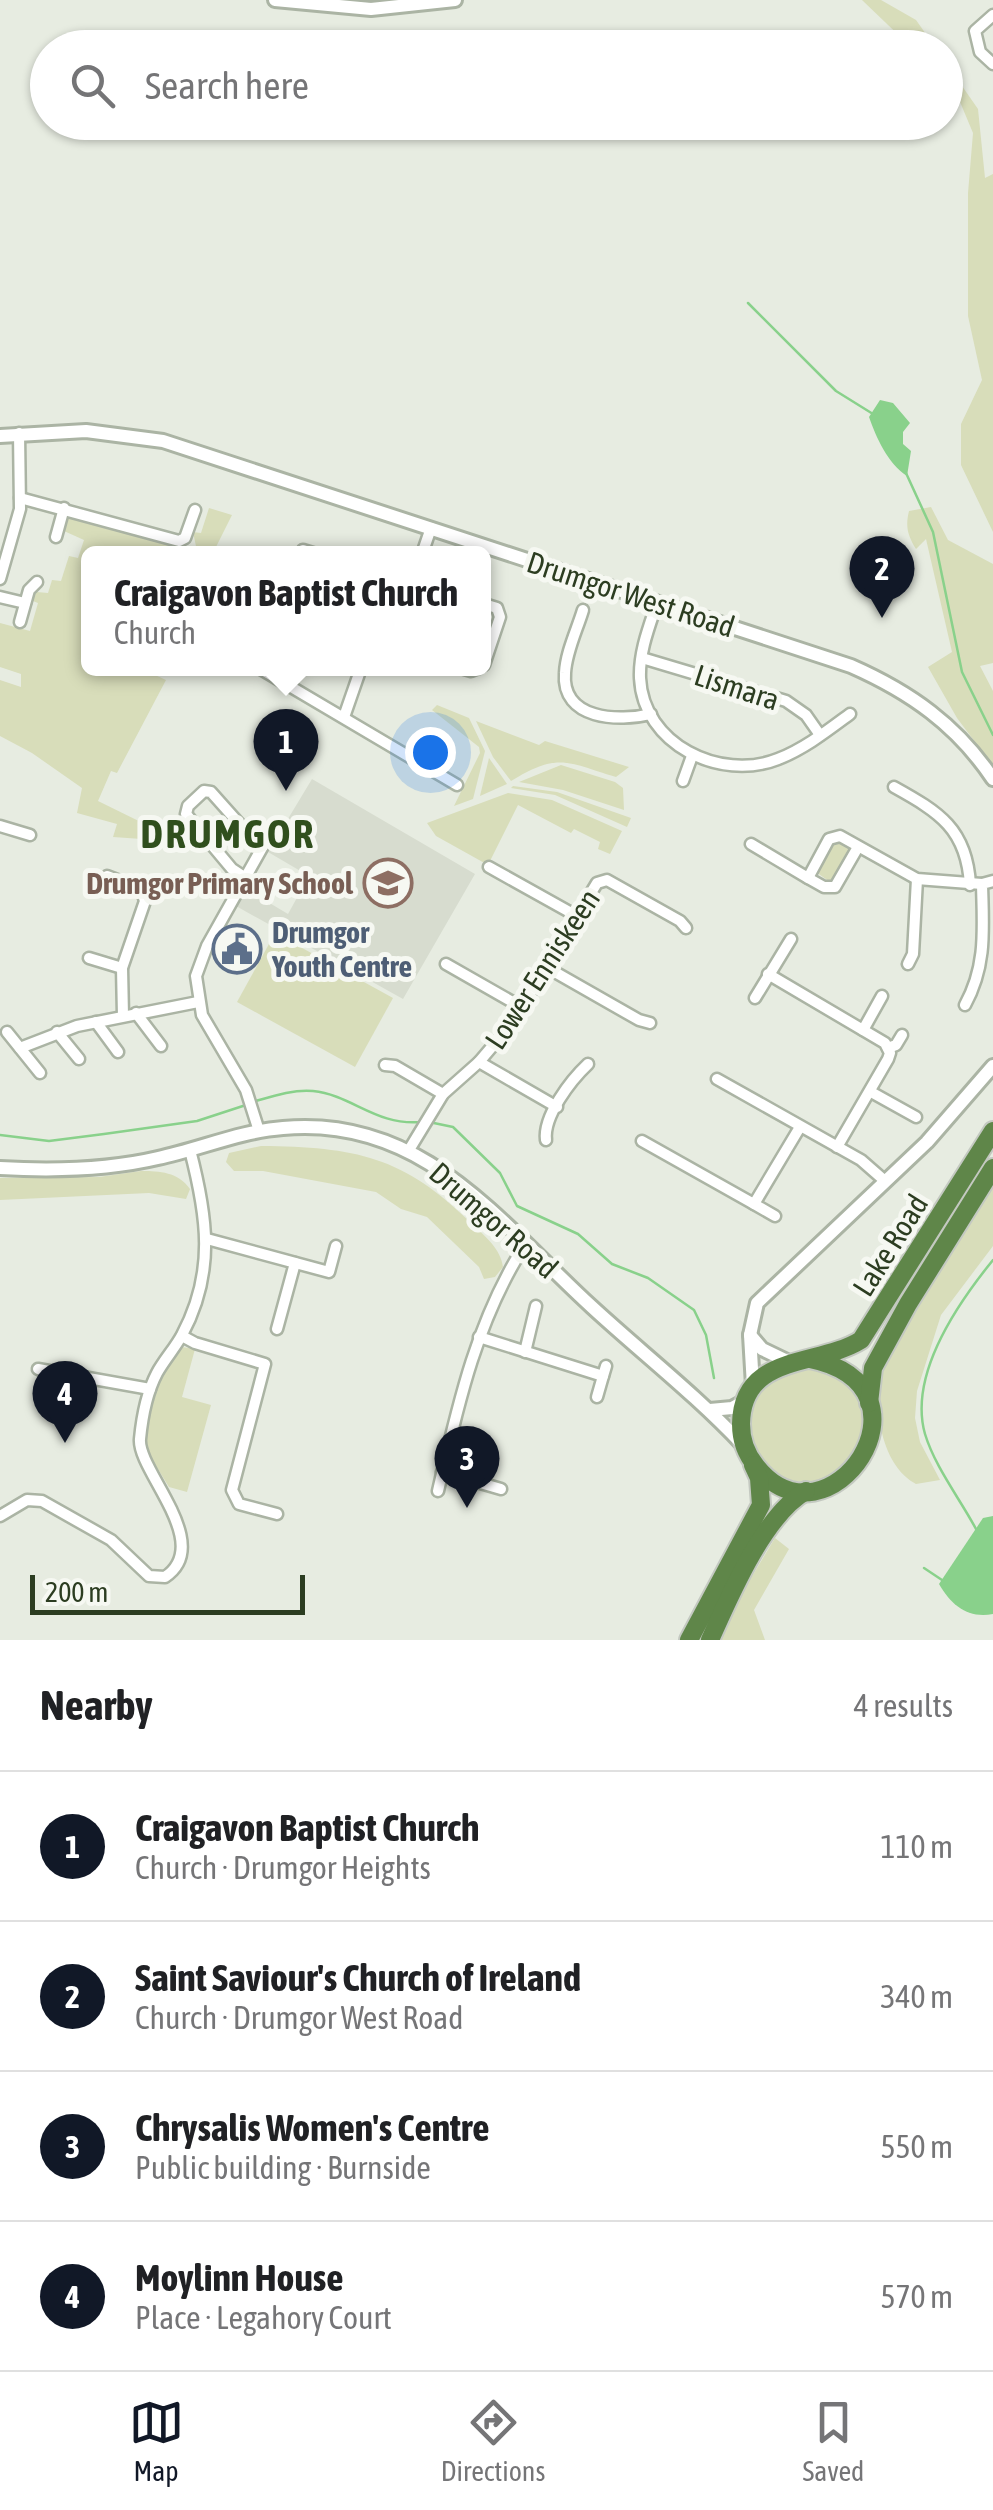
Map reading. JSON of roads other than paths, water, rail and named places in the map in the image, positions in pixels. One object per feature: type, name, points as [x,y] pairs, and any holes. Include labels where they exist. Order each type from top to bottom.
[{"type":"highway","name":"Lake Road","points":[[810,1360],[846,1350],[861,1340],[993,1132]]},
{"type":"highway","name":"Lake Road","points":[[868,1403],[872,1368],[993,1168]]},
{"type":"highway","points":[[689,1640],[760,1506],[759,1478],[749,1455],[741,1416],[749,1394],[773,1369],[789,1362],[829,1363],[860,1386],[868,1403],[872,1430],[868,1449],[858,1466],[832,1485],[806,1491],[785,1506],[767,1530],[710,1640]]},
{"type":"highway","points":[[749,1455],[772,1481],[806,1491]]},
{"type":"street","points":[[275,0],[371,9],[455,0]]},
{"type":"street","points":[[993,15],[976,31],[980,52],[993,64]]},
{"type":"street","name":"Drumgor West Road","points":[[0,436],[86,431],[163,441],[484,546]]},
{"type":"street","points":[[0,580],[4,545],[16,527],[20,498],[19,433]]},
{"type":"street","points":[[20,498],[179,541],[185,538],[195,510]]},
{"type":"street","points":[[56,537],[64,508]]},
{"type":"street","points":[[424,546],[430,528]]},
{"type":"street","name":"Drumgor West Road","points":[[491,548],[851,666],[900,689],[954,729],[993,779]]},
{"type":"street","points":[[20,622],[29,590],[36,582]]},
{"type":"street","points":[[0,597],[25,603]]},
{"type":"street","points":[[657,603],[642,658],[641,684],[650,714],[692,756],[683,781]]},
{"type":"street","points":[[491,606],[497,608],[500,617],[491,641]]},
{"type":"street","points":[[583,610],[564,674],[572,699],[587,712],[611,720],[650,714]]},
{"type":"street","name":"Lismara","points":[[642,658],[786,701],[806,715],[820,735]]},
{"type":"street","points":[[274,676],[457,785]]},
{"type":"street","points":[[344,717],[358,676]]},
{"type":"street","name":"Lismara","points":[[692,756],[734,766],[778,760],[850,714]]},
{"type":"street","points":[[895,802],[898,789],[952,825],[981,883],[982,959],[965,1005]]},
{"type":"street","points":[[244,877],[232,869],[186,814],[188,806],[204,792],[211,792],[261,848]]},
{"type":"street","points":[[0,826],[30,836]]},
{"type":"street","points":[[259,1131],[246,1090],[198,1002],[196,976],[200,961],[272,830]]},
{"type":"street","points":[[808,878],[833,837],[840,836],[917,879],[981,883]]},
{"type":"street","points":[[751,844],[824,888],[835,887],[858,847]]},
{"type":"street","points":[[489,867],[576,914]]},
{"type":"street","points":[[107,876],[141,889],[145,902],[122,968],[123,1016]]},
{"type":"street","name":"Lower Enniskeen","points":[[409,1150],[443,1094],[479,1062],[523,1008],[592,887],[603,876],[686,928]]},
{"type":"street","points":[[908,964],[913,954],[917,879]]},
{"type":"street","points":[[755,998],[791,939]]},
{"type":"street","points":[[89,958],[122,968]]},
{"type":"street","points":[[546,967],[650,1024]]},
{"type":"street","points":[[450,970],[523,1008]]},
{"type":"street","points":[[768,974],[888,1048]]},
{"type":"street","points":[[863,1030],[882,996]]},
{"type":"street","points":[[20,1048],[57,1032],[198,1002]]},
{"type":"street","points":[[136,1013],[161,1046]]},
{"type":"street","points":[[96,1022],[118,1052]]},
{"type":"street","points":[[7,1032],[40,1073]]},
{"type":"street","points":[[57,1032],[79,1059]]},
{"type":"street","points":[[888,1048],[896,1045],[902,1035]]},
{"type":"street","points":[[838,1147],[888,1060],[888,1048]]},
{"type":"street","points":[[479,1062],[557,1107]]},
{"type":"street","points":[[546,1140],[545,1129],[557,1107],[588,1064]]},
{"type":"street","points":[[386,1066],[395,1066],[443,1094]]},
{"type":"street","points":[[710,1410],[732,1408],[749,1394],[750,1335],[754,1311],[762,1296],[886,1181],[990,1071]]},
{"type":"street","points":[[718,1096],[721,1082],[860,1160],[886,1181]]},
{"type":"street","points":[[870,1092],[916,1117]]},
{"type":"street","name":"Drumgor Road","points":[[0,1168],[112,1166],[286,1127],[375,1136],[409,1150],[463,1185],[593,1308],[710,1410],[749,1455]]},
{"type":"street","points":[[754,1204],[800,1128]]},
{"type":"street","points":[[642,1141],[775,1216]]},
{"type":"street","points":[[0,1516],[27,1500],[42,1501],[111,1540],[148,1576],[170,1574],[179,1552],[178,1524],[139,1446],[150,1389],[182,1336],[200,1288],[207,1239],[190,1150]]},
{"type":"street","points":[[207,1239],[329,1272],[336,1246]]},
{"type":"street","points":[[438,1490],[479,1337],[498,1289],[526,1243]]},
{"type":"street","points":[[277,1329],[295,1263]]},
{"type":"street","points":[[525,1352],[536,1306]]},
{"type":"street","points":[[750,1335],[762,1350],[789,1362]]},
{"type":"street","points":[[182,1336],[266,1364],[232,1490],[239,1504],[277,1514]]},
{"type":"street","points":[[479,1337],[604,1371],[597,1396]]},
{"type":"street","points":[[38,1369],[150,1389]]},
{"type":"street","points":[[442,1472],[501,1489]]},
{"type":"waterway","points":[[748,303],[836,391],[873,414]]},
{"type":"waterway","points":[[906,473],[933,532],[962,672],[993,735]]},
{"type":"waterway","points":[[256,1101],[313,1091],[377,1115],[421,1122]]},
{"type":"waterway","points":[[0,1135],[49,1141],[197,1121],[249,1104]]},
{"type":"waterway","points":[[429,1122],[453,1127],[500,1173],[517,1206],[578,1234],[612,1264],[648,1278],[694,1310],[706,1335],[714,1378]]},
{"type":"waterway","points":[[976,1529],[935,1459],[925,1434],[922,1411],[924,1388],[939,1341],[993,1260]]},
{"type":"waterway","points":[[924,1568],[942,1580]]},
{"type":"place","name":"Saint Saviour's Church of Ireland","points":[[882,618]]},
{"type":"place","name":"Craigavon Baptist Church","points":[[286,791]]},
{"type":"place","name":"Drumgor Primary School","points":[[388,883]]},
{"type":"place","name":"Drumgor Youth Centre","points":[[237,949]]},
{"type":"place","name":"Moylinn House","points":[[65,1443]]},
{"type":"place","name":"Chrysalis Women's Centre","points":[[467,1508]]},
{"type":"district","name":"DRUMGOR","points":[[228,833]]}]
